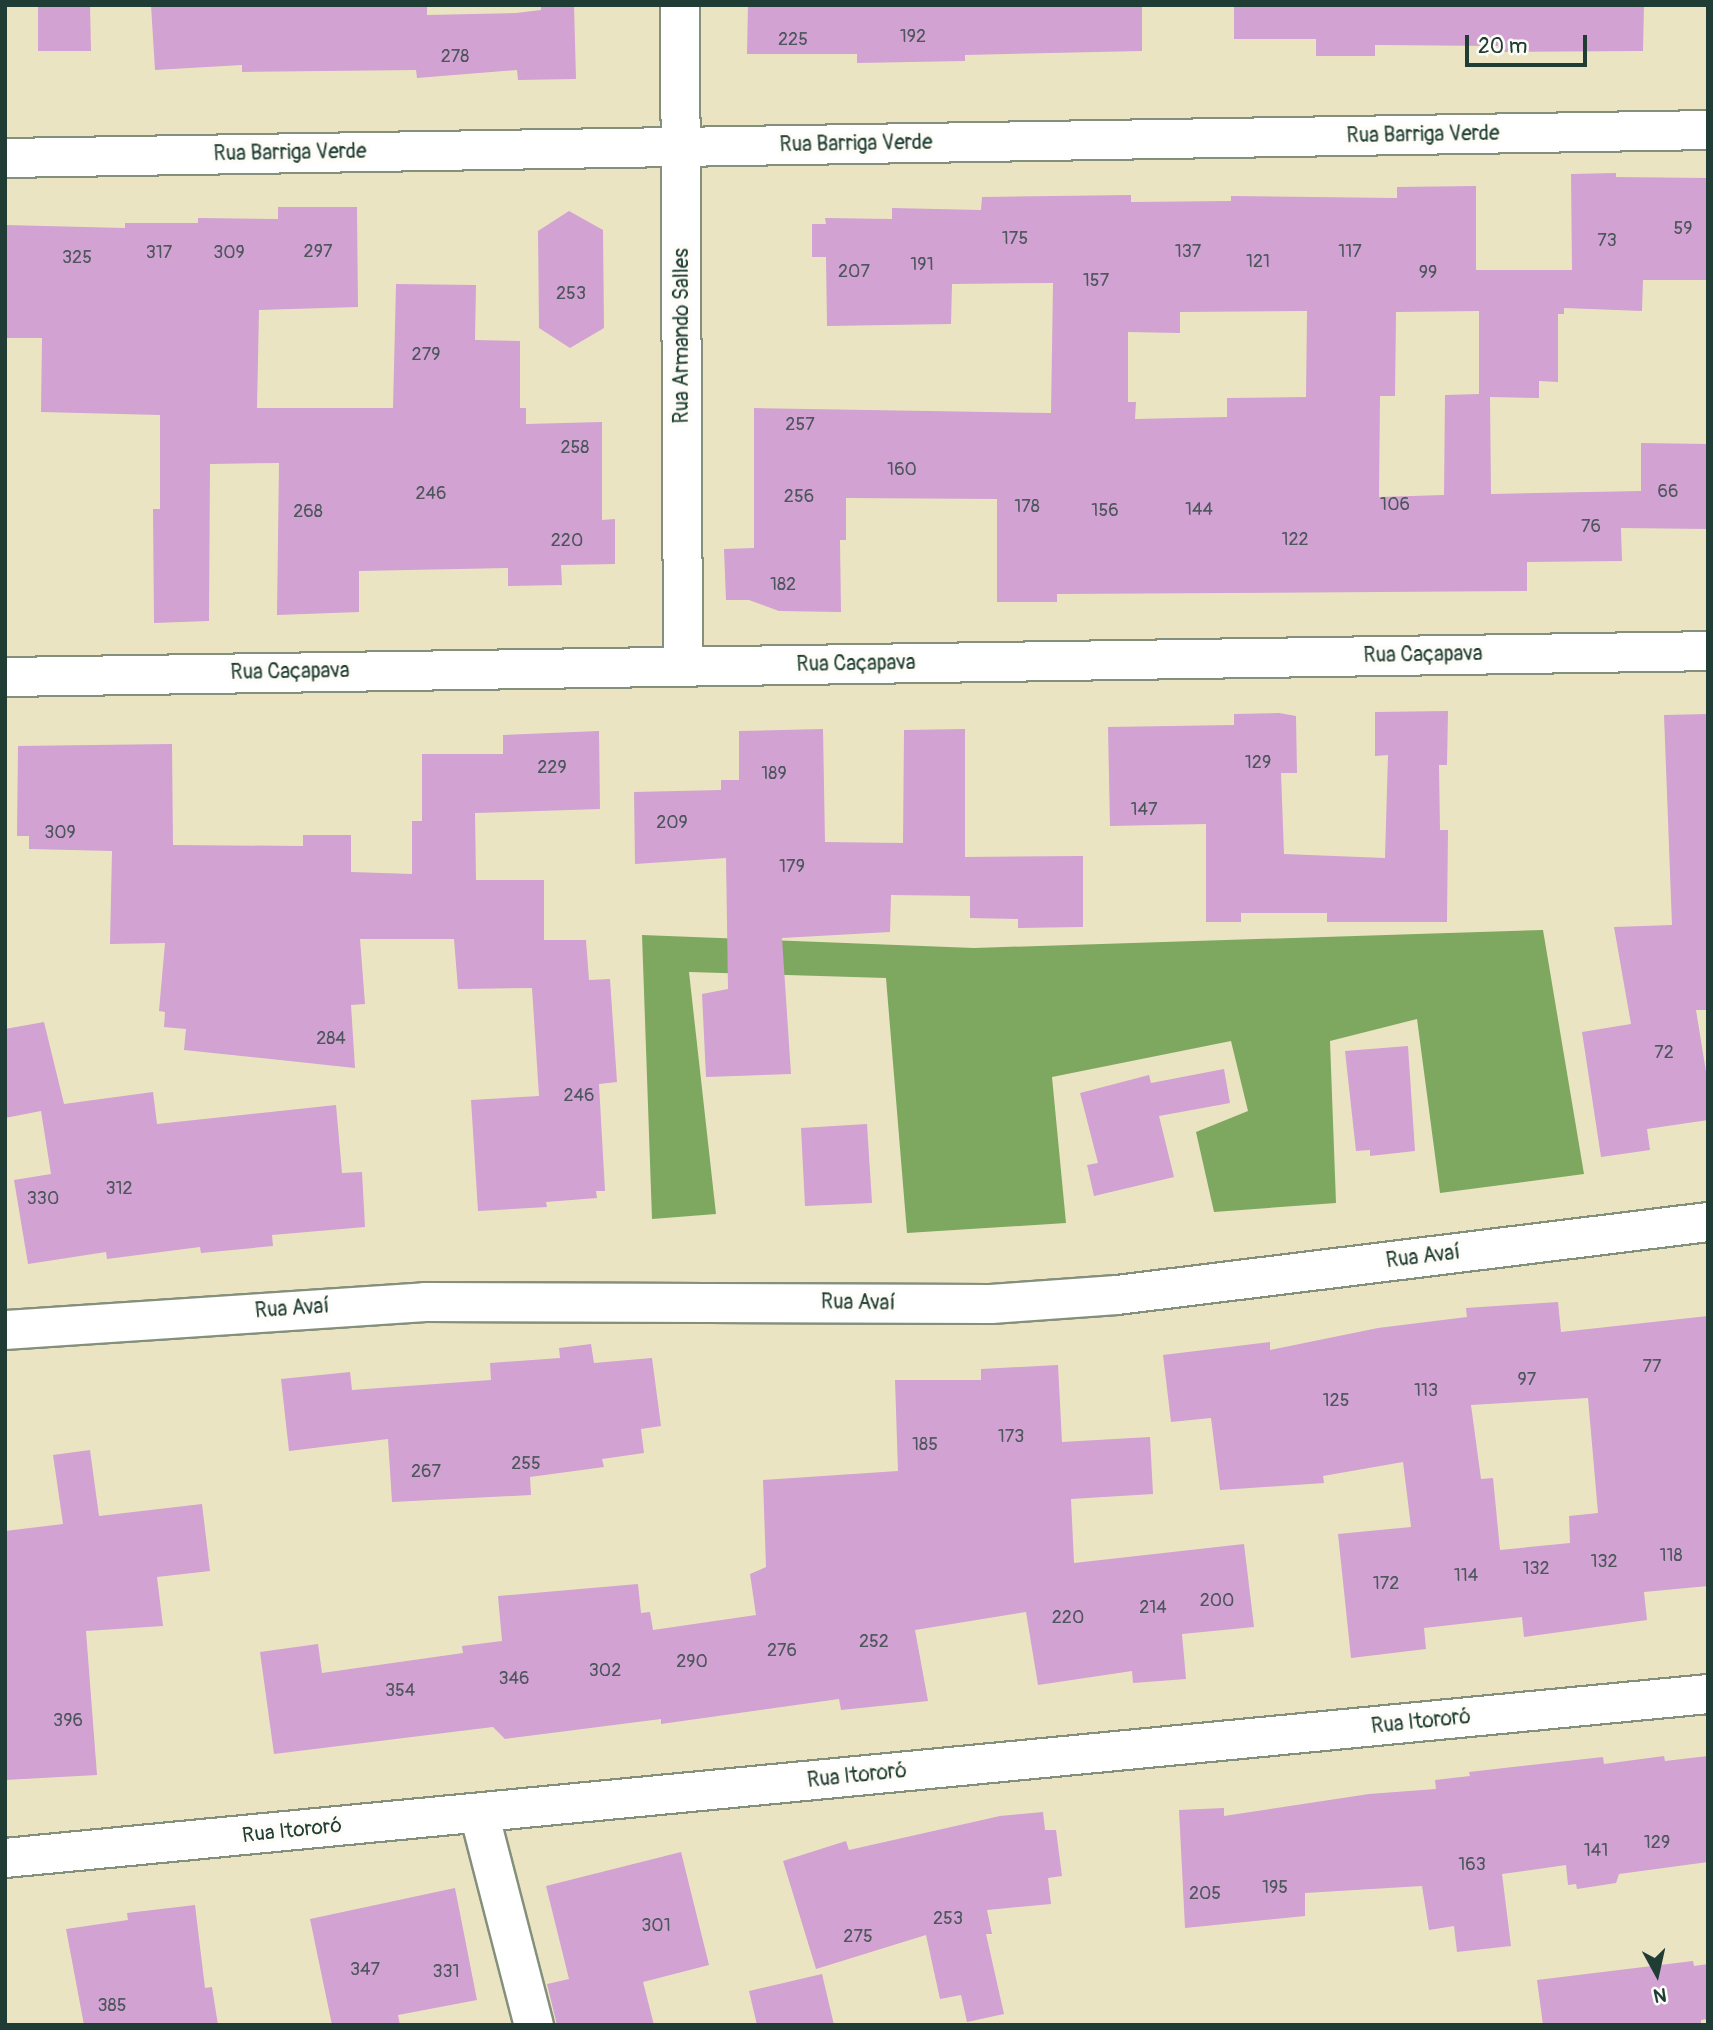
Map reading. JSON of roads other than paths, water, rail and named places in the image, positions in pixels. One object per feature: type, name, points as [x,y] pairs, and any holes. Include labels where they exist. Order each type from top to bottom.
[{"type":"street","name":"Rua Armando Salles","points":[[680,5],[683,666]]},
{"type":"street","name":"Rua Barriga Verde","points":[[5,158],[1708,130]]},
{"type":"street","name":"Rua Caçapava","points":[[5,677],[1708,651]]},
{"type":"street","name":"Rua Avaí","points":[[5,1330],[425,1301],[990,1304],[1131,1294],[1708,1222]]},
{"type":"street","name":"Rua Itororó","points":[[5,1858],[1708,1694]]},
{"type":"street","points":[[479,1813],[534,2025]]}]
